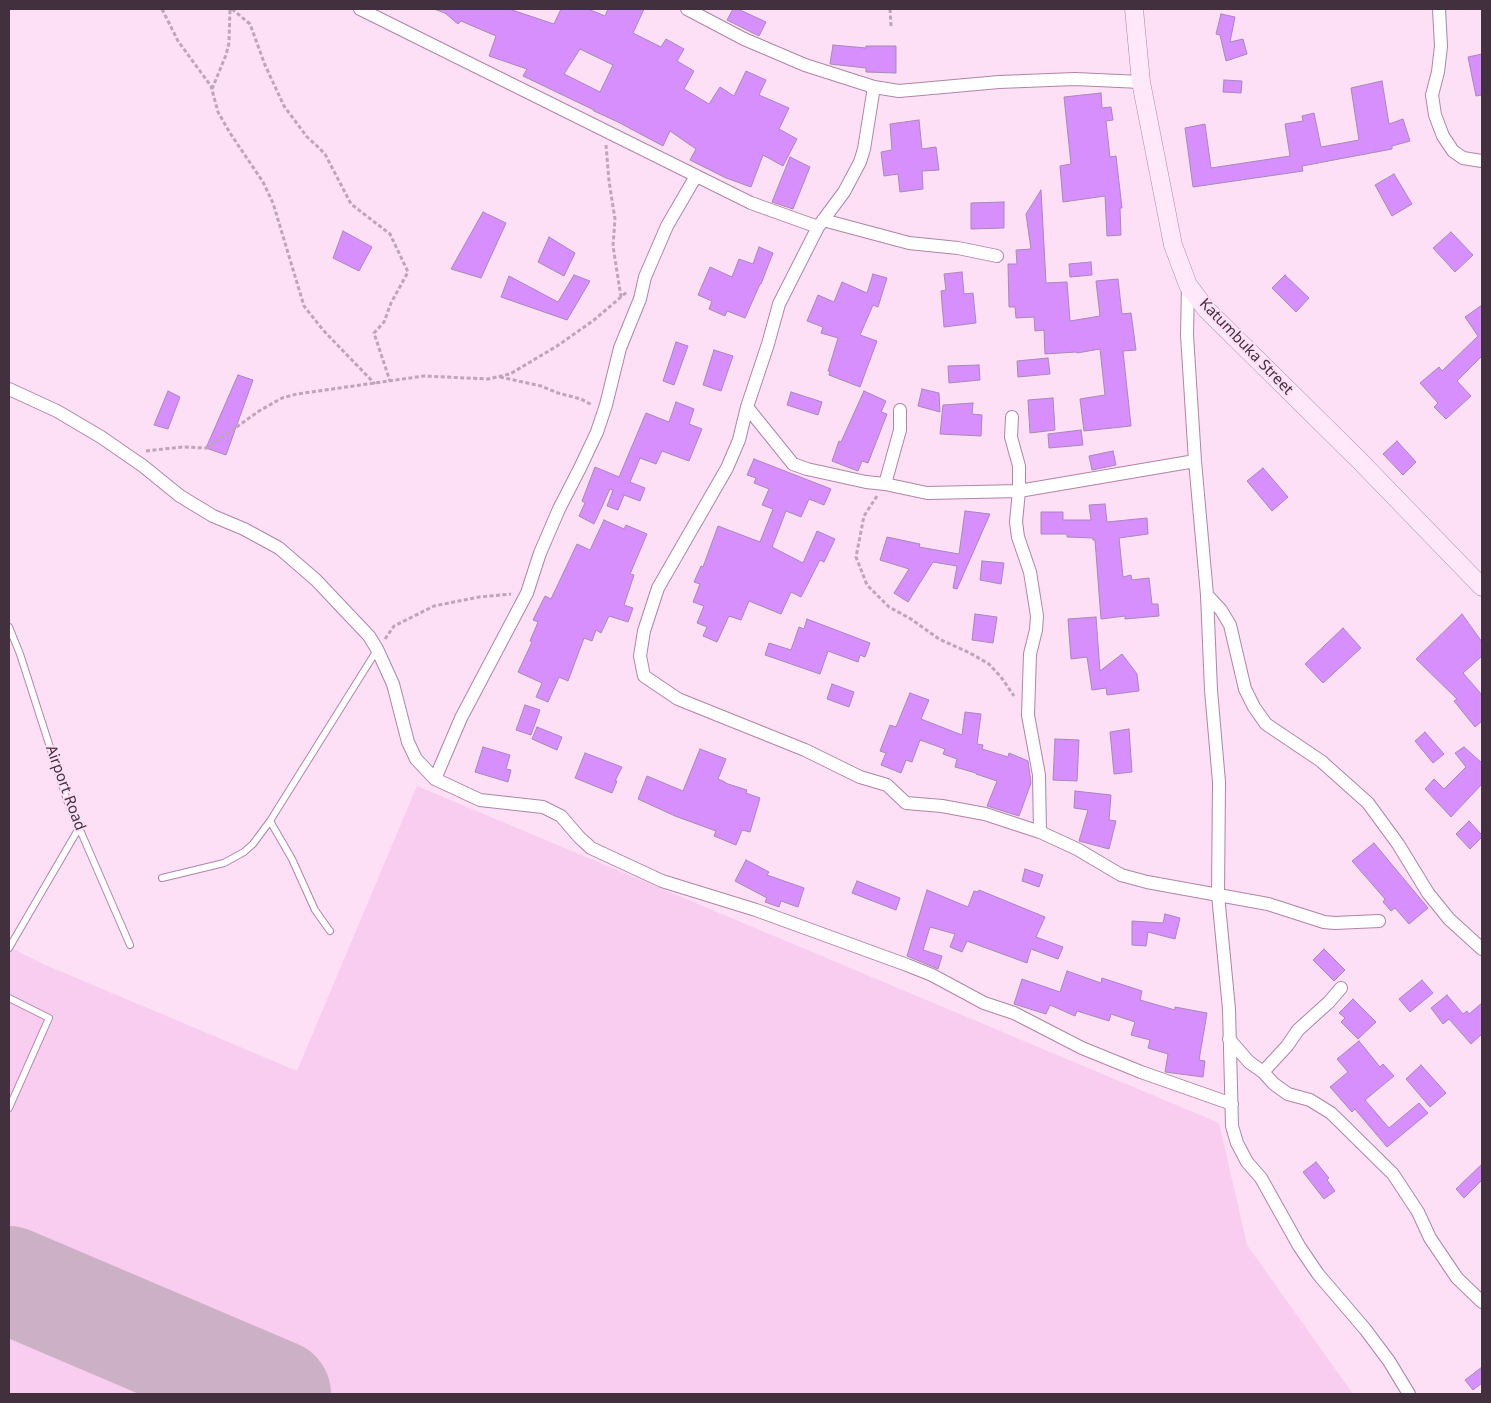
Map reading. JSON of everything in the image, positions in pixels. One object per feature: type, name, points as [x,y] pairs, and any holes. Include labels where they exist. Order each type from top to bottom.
[{"type":"main road","name":"Katumbuka Street","points":[[1134,9],[1140,82],[1173,245],[1188,285],[1206,309],[1359,460],[1482,587]]},
{"type":"street","points":[[360,9],[672,162],[751,203],[820,224],[909,243],[958,248],[997,256]]},
{"type":"street","points":[[687,9],[744,39],[806,65],[874,87],[899,91],[999,82],[1075,79],[1140,82]]},
{"type":"street","points":[[1439,9],[1441,46],[1438,72],[1432,95],[1435,115],[1443,136],[1452,151],[1463,158],[1482,160]]},
{"type":"street","points":[[874,87],[864,150],[860,162],[844,192],[820,224],[779,304],[747,407],[739,440],[727,468],[658,588],[644,631],[640,656],[644,676],[678,699],[805,750],[860,777],[888,785],[906,804],[942,806],[985,814],[1040,832],[1077,848],[1121,875],[1147,882],[1268,904],[1324,922],[1379,921]]},
{"type":"street","points":[[435,779],[461,718],[527,593],[540,553],[592,442],[604,411],[620,348],[640,299],[645,276],[667,226],[696,176]]},
{"type":"street","points":[[1188,285],[1187,335],[1194,461],[1207,595],[1211,690],[1219,782],[1218,895],[1227,975],[1232,1126],[1237,1143],[1248,1162],[1261,1178],[1299,1246],[1318,1274],[1365,1328],[1389,1361],[1409,1394]]},
{"type":"street","points":[[9,389],[57,410],[125,454],[180,496],[212,516],[244,529],[279,548],[316,580],[369,636],[377,649],[393,684],[408,742],[416,759],[435,779],[480,800],[543,807],[561,816],[578,837],[591,848],[662,881],[756,910],[907,965],[932,975],[984,1003],[1014,1013],[1082,1048],[1140,1072],[1232,1104]]},
{"type":"street","points":[[747,407],[794,464],[807,469],[866,482],[927,492],[1019,491],[1194,461]]},
{"type":"street","points":[[885,484],[900,430],[900,410]]},
{"type":"street","points":[[1012,417],[1011,436],[1019,466],[1016,522],[1018,537],[1030,572],[1037,616],[1036,630],[1030,654],[1028,715],[1039,775],[1040,832]]},
{"type":"street","points":[[1207,595],[1221,610],[1230,624],[1245,689],[1254,707],[1266,724],[1321,761],[1368,803],[1398,844],[1428,893],[1449,919],[1482,948]]},
{"type":"street","points":[[1263,1072],[1287,1046],[1298,1030],[1342,988]]},
{"type":"street","points":[[1229,1039],[1249,1062],[1263,1072],[1274,1084],[1288,1094],[1310,1100],[1331,1112],[1392,1174],[1418,1212],[1430,1238],[1457,1278],[1482,1302]]},
{"type":"lane","name":"Airport Road","points":[[9,627],[20,654],[67,800],[130,945]]},
{"type":"lane","points":[[162,878],[224,863],[244,852],[253,844],[270,821],[377,649]]},
{"type":"lane","points":[[270,821],[292,859],[315,910],[330,931]]},
{"type":"lane","points":[[9,948],[79,828]]},
{"type":"lane","points":[[9,998],[49,1018],[9,1108]]},
{"type":"path","points":[[162,9],[178,41],[208,81],[218,112],[248,162],[263,182],[272,203],[304,306],[375,384]]},
{"type":"path","points":[[212,89],[229,43],[231,9]]},
{"type":"path","points":[[231,9],[250,24],[270,78],[284,106],[307,137],[325,154],[351,204],[390,234],[408,272],[391,303],[384,322],[374,333],[390,381]]},
{"type":"path","points":[[890,9],[891,26]]},
{"type":"path","points":[[604,130],[615,219],[613,246],[621,297]]},
{"type":"path","points":[[125,454],[182,447],[206,448],[214,444],[240,423],[282,398],[297,394],[424,376],[479,380],[510,374],[557,346],[594,320],[645,276]]},
{"type":"path","points":[[499,377],[540,386],[581,399],[604,411]]},
{"type":"path","points":[[885,484],[864,516],[859,537],[856,557],[867,585],[889,607],[919,624],[939,639],[989,664],[1001,677],[1028,715]]},
{"type":"path","points":[[377,649],[394,626],[434,606],[479,597],[527,593]]},
{"type":"shaded area","points":[[417,786],[1219,1123],[1247,1245],[1353,1394],[9,1394],[9,947],[43,964],[297,1071]]},
{"type":"building","points":[[434,9],[509,9],[554,24],[561,9],[588,9],[605,16],[608,9],[644,9],[633,33],[661,47],[666,39],[684,49],[677,61],[694,71],[684,89],[709,104],[720,87],[734,96],[746,71],[766,80],[759,95],[789,108],[779,129],[797,139],[783,166],[763,155],[751,187],[726,178],[690,160],[696,149],[670,131],[663,146],[523,76],[527,69],[489,56],[496,36],[461,21],[458,24],[445,13]],"holes":[[[580,49],[613,65],[600,92],[564,74]]]},
{"type":"building","points":[[733,9],[738,9],[766,22],[759,36],[727,20]]},
{"type":"building","points":[[1221,14],[1235,17],[1230,42],[1243,39],[1247,54],[1226,61],[1220,35],[1216,34]]},
{"type":"building","points":[[833,45],[866,48],[866,46],[896,46],[896,73],[866,72],[866,68],[830,64]]},
{"type":"building","points":[[1482,54],[1482,95],[1476,96],[1468,57]]},
{"type":"building","points":[[1224,80],[1242,81],[1241,93],[1223,92]]},
{"type":"building","points":[[1382,81],[1389,124],[1403,119],[1410,141],[1392,146],[1392,149],[1302,166],[1303,171],[1193,187],[1185,128],[1205,124],[1211,168],[1290,156],[1285,124],[1303,121],[1302,116],[1314,113],[1321,147],[1359,140],[1351,88]]},
{"type":"building","points":[[1101,93],[1102,108],[1111,107],[1113,120],[1106,121],[1110,157],[1116,156],[1122,208],[1120,208],[1121,235],[1107,236],[1105,196],[1063,202],[1060,166],[1071,164],[1064,97]]},
{"type":"building","points":[[919,120],[922,149],[936,147],[939,170],[922,171],[923,189],[900,192],[898,174],[884,176],[881,152],[892,150],[890,124]]},
{"type":"building","points":[[790,157],[810,167],[793,209],[772,202]]},
{"type":"building","points":[[1394,174],[1412,204],[1392,216],[1375,185]]},
{"type":"building","points":[[1041,190],[1046,283],[1067,282],[1070,321],[1100,316],[1096,281],[1118,279],[1122,314],[1131,313],[1136,350],[1123,351],[1131,426],[1084,431],[1080,399],[1105,395],[1100,349],[1077,353],[1045,354],[1044,330],[1035,331],[1034,317],[1016,318],[1015,307],[1009,307],[1008,264],[1017,264],[1016,250],[1031,249],[1026,214]]},
{"type":"building","points":[[1004,202],[1004,228],[971,229],[971,203]]},
{"type":"building","points":[[483,212],[506,223],[481,278],[451,269]]},
{"type":"building","points":[[343,231],[372,247],[359,271],[333,258]]},
{"type":"building","points":[[1451,232],[1473,255],[1455,272],[1433,248]]},
{"type":"building","points":[[549,237],[575,253],[564,276],[538,262]]},
{"type":"building","points":[[759,247],[773,253],[745,318],[727,311],[725,316],[709,309],[712,301],[698,295],[710,267],[732,277],[739,259],[753,264]]},
{"type":"building","points":[[1091,262],[1092,275],[1070,277],[1069,264]]},
{"type":"building","points":[[962,272],[964,294],[973,293],[976,323],[944,327],[941,291],[946,290],[944,274]]},
{"type":"building","points":[[873,274],[887,278],[878,307],[873,305],[860,335],[877,341],[860,387],[829,375],[830,371],[828,371],[838,338],[821,333],[823,327],[807,321],[818,295],[834,302],[842,282],[867,293]]},
{"type":"building","points":[[574,275],[590,281],[567,320],[501,297],[509,276],[558,302]]},
{"type":"building","points":[[1285,275],[1309,298],[1296,312],[1272,288]]},
{"type":"building","points":[[1482,305],[1482,356],[1457,381],[1471,396],[1446,419],[1434,407],[1438,403],[1420,383],[1439,367],[1442,371],[1478,336],[1465,317]]},
{"type":"building","points":[[676,342],[688,346],[674,385],[663,381]]},
{"type":"building","points":[[714,350],[733,356],[721,391],[703,385]]},
{"type":"building","points":[[1048,358],[1050,374],[1018,377],[1017,361]]},
{"type":"building","points":[[979,365],[980,380],[949,383],[948,366]]},
{"type":"building","points":[[238,375],[253,380],[226,455],[206,448]]},
{"type":"building","points":[[922,389],[939,393],[940,412],[918,406]]},
{"type":"building","points":[[168,391],[180,397],[168,429],[154,425]]},
{"type":"building","points":[[864,391],[886,401],[881,412],[887,414],[868,463],[862,461],[858,471],[832,461],[839,441],[841,442]]},
{"type":"building","points":[[791,392],[822,402],[818,415],[787,405]]},
{"type":"building","points":[[1053,398],[1055,430],[1030,433],[1028,400]]},
{"type":"building","points":[[676,402],[694,409],[689,424],[702,429],[689,461],[662,451],[656,464],[640,458],[630,482],[645,488],[640,501],[624,495],[618,510],[607,506],[613,490],[610,489],[594,524],[579,516],[585,503],[582,501],[595,467],[619,477],[646,413],[669,422]]},
{"type":"building","points":[[973,403],[972,414],[982,415],[981,436],[940,434],[943,405]]},
{"type":"building","points":[[1081,430],[1083,445],[1049,448],[1048,434]]},
{"type":"building","points":[[1397,441],[1416,462],[1403,475],[1383,454]]},
{"type":"building","points":[[1113,451],[1116,465],[1092,470],[1089,456]]},
{"type":"building","points":[[754,459],[831,489],[824,505],[809,499],[801,517],[786,511],[772,547],[803,563],[817,531],[835,539],[824,562],[820,560],[801,597],[791,592],[781,614],[749,601],[741,620],[729,616],[717,642],[703,636],[707,627],[697,623],[704,606],[693,602],[700,584],[694,582],[701,566],[703,567],[718,526],[760,542],[773,509],[762,505],[769,489],[754,483],[756,478],[747,475]]},
{"type":"building","points":[[1263,468],[1288,497],[1272,511],[1247,481]]},
{"type":"building","points":[[1105,504],[1107,522],[1147,518],[1148,534],[1119,538],[1123,577],[1131,575],[1132,580],[1149,578],[1152,604],[1158,604],[1159,616],[1125,619],[1125,616],[1101,619],[1095,540],[1093,538],[1067,537],[1067,534],[1041,534],[1041,512],[1063,512],[1063,520],[1091,520],[1089,505]]},
{"type":"building","points":[[965,511],[990,514],[957,589],[953,588],[957,566],[933,562],[908,602],[894,593],[909,569],[880,560],[887,537],[920,544],[919,547],[959,554]]},
{"type":"building","points":[[604,520],[624,529],[626,525],[647,534],[630,574],[634,575],[624,605],[633,608],[628,622],[609,616],[601,633],[596,630],[592,641],[584,638],[568,681],[559,677],[548,702],[536,697],[542,683],[518,672],[532,642],[530,641],[538,622],[533,620],[545,596],[551,599],[577,544],[590,550]]},
{"type":"building","points":[[982,561],[1004,563],[1001,584],[980,580]]},
{"type":"building","points":[[975,614],[997,617],[993,643],[972,640]]},
{"type":"building","points":[[1462,614],[1482,642],[1482,656],[1463,673],[1482,695],[1482,721],[1475,727],[1454,701],[1457,699],[1416,659]]},
{"type":"building","points":[[1096,617],[1100,671],[1122,654],[1137,674],[1139,691],[1107,695],[1106,688],[1092,690],[1087,657],[1071,659],[1068,619]]},
{"type":"building","points":[[807,619],[870,643],[865,657],[860,655],[858,662],[828,651],[820,674],[765,655],[769,643],[791,650],[799,627],[804,629]]},
{"type":"building","points":[[1343,628],[1361,648],[1323,683],[1305,664]]},
{"type":"building","points":[[832,684],[854,692],[849,707],[827,699]]},
{"type":"building","points":[[910,693],[929,700],[921,719],[962,735],[965,712],[981,714],[977,744],[983,745],[982,749],[1008,757],[1009,753],[1028,761],[1031,783],[1019,816],[987,806],[997,781],[955,767],[957,759],[943,754],[945,749],[920,740],[912,762],[906,760],[901,773],[881,765],[886,753],[880,751],[890,725],[896,727]]},
{"type":"building","points":[[525,705],[540,710],[531,735],[516,730]]},
{"type":"building","points":[[537,727],[562,737],[557,750],[532,739]]},
{"type":"building","points":[[1129,729],[1132,772],[1114,774],[1110,732]]},
{"type":"building","points":[[1425,732],[1444,754],[1433,763],[1415,741]]},
{"type":"building","points":[[1055,739],[1079,740],[1077,781],[1053,780]]},
{"type":"building","points":[[483,747],[510,755],[506,769],[511,770],[508,782],[475,772]]},
{"type":"building","points":[[1464,747],[1482,763],[1482,784],[1451,817],[1425,789],[1434,779],[1444,789],[1466,767],[1455,753]]},
{"type":"building","points":[[700,749],[726,759],[718,779],[747,790],[746,793],[760,798],[750,832],[742,830],[736,845],[714,836],[716,831],[675,816],[638,799],[647,776],[683,791]]},
{"type":"building","points":[[585,753],[622,767],[615,781],[617,781],[612,793],[575,778]]},
{"type":"building","points":[[1075,791],[1111,795],[1109,820],[1116,821],[1109,849],[1079,841],[1088,810],[1074,808]]},
{"type":"building","points":[[1469,821],[1482,835],[1470,849],[1456,834]]},
{"type":"building","points":[[1374,843],[1428,908],[1409,924],[1395,908],[1391,911],[1383,902],[1385,899],[1352,861]]},
{"type":"building","points":[[746,860],[769,872],[767,875],[804,888],[798,907],[781,901],[779,907],[765,902],[767,898],[735,881]]},
{"type":"building","points":[[1025,869],[1043,875],[1039,887],[1022,881]]},
{"type":"building","points":[[857,881],[900,898],[896,910],[852,893]]},
{"type":"building","points":[[927,890],[968,907],[974,891],[978,892],[979,890],[1045,917],[1036,937],[1063,947],[1058,959],[1031,949],[1027,963],[967,941],[962,952],[950,947],[955,934],[930,927],[923,950],[942,956],[938,969],[907,956]]},
{"type":"building","points":[[1165,914],[1180,918],[1175,939],[1148,932],[1146,946],[1132,945],[1132,921],[1163,923]]},
{"type":"building","points":[[1324,949],[1345,970],[1334,981],[1313,960]]},
{"type":"building","points":[[1067,971],[1101,983],[1102,978],[1142,991],[1140,1000],[1175,1010],[1175,1007],[1207,1013],[1199,1060],[1205,1061],[1203,1077],[1165,1072],[1168,1054],[1148,1048],[1150,1040],[1131,1035],[1135,1022],[1111,1014],[1109,1021],[1077,1011],[1075,1016],[1050,1005],[1046,1014],[1014,1004],[1022,979],[1060,992]]},
{"type":"building","points":[[1422,980],[1433,993],[1410,1012],[1399,999]]},
{"type":"building","points":[[1447,995],[1463,1014],[1467,1011],[1469,1014],[1482,1003],[1482,1034],[1471,1044],[1449,1019],[1443,1024],[1431,1008]]},
{"type":"building","points":[[1353,999],[1376,1022],[1358,1039],[1341,1022],[1345,1018],[1339,1013]]},
{"type":"building","points":[[1359,1041],[1380,1067],[1383,1064],[1394,1076],[1365,1100],[1389,1128],[1419,1103],[1428,1113],[1387,1147],[1355,1109],[1352,1112],[1330,1087],[1348,1072],[1337,1059]]},
{"type":"building","points":[[1421,1065],[1446,1093],[1430,1107],[1406,1079]]},
{"type":"building","points":[[1316,1162],[1329,1178],[1327,1180],[1335,1191],[1324,1199],[1303,1172]]},
{"type":"building","points":[[1482,1164],[1482,1180],[1464,1198],[1456,1189]]},
{"type":"building","points":[[1482,1367],[1482,1383],[1473,1390],[1465,1380]]},
{"type":"runway","points":[[9,1280],[277,1394]]}]
